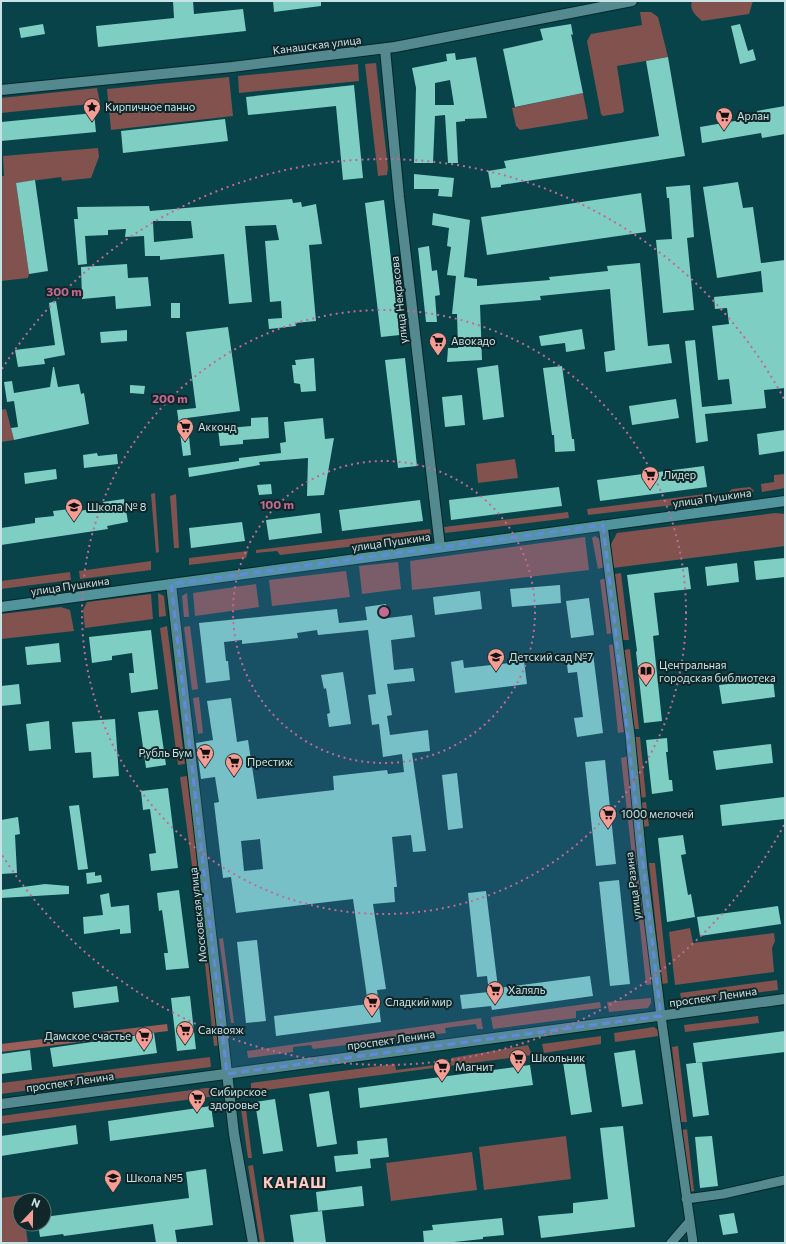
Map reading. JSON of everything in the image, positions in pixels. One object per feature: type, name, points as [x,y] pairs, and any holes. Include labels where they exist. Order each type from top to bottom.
[{"type":"main road","name":"улица Пушкина","points":[[1,607],[785,501]]},
{"type":"street","name":"Канашская улица","points":[[1,90],[232,67],[385,49],[632,1]]},
{"type":"street","name":"улица Некрасова","points":[[385,49],[401,213],[440,548]]},
{"type":"street","name":"улица Разина","points":[[603,525],[630,735],[643,870],[661,1016],[693,1243]]},
{"type":"street","name":"Московская улица","points":[[171,584],[210,913],[227,1074],[238,1155],[253,1243]]},
{"type":"street","name":"проспект Ленина","points":[[1,1104],[785,1000]]},
{"type":"street","points":[[686,1199],[723,1194],[785,1180]]},
{"type":"street","points":[[670,1243],[690,1221]]},
{"type":"highlighted area","points":[[603,525],[661,1016],[227,1074],[171,584]]},
{"type":"shaded area","points":[[692,1],[753,1],[749,14],[702,21],[695,15],[691,8]]},
{"type":"shaded area","points":[[640,12],[651,12],[658,17],[668,57],[617,66],[624,111],[622,113],[603,116],[601,114],[587,41],[591,34],[642,25]]},
{"type":"shaded area","points":[[376,63],[388,168],[387,175],[378,176],[365,64]]},
{"type":"shaded area","points":[[358,64],[359,81],[239,93],[238,76]]},
{"type":"shaded area","points":[[229,77],[233,116],[111,130],[107,89]]},
{"type":"shaded area","points":[[97,88],[100,103],[1,113],[1,98]]},
{"type":"shaded area","points":[[583,93],[588,119],[520,130],[516,126],[512,108]]},
{"type":"shaded area","points":[[98,148],[99,157],[91,178],[62,181],[61,177],[16,183],[29,274],[28,278],[1,281],[1,176],[4,176],[3,156]]},
{"type":"shaded area","points":[[6,409],[14,440],[1,442],[1,410]]},
{"type":"shaded area","points":[[515,459],[518,478],[478,483],[476,464]]},
{"type":"shaded area","points":[[785,474],[785,488],[762,492],[761,484],[774,482],[774,475]]},
{"type":"shaded area","points":[[750,487],[754,491],[752,493],[728,496],[728,493],[732,489]]},
{"type":"shaded area","points":[[155,493],[159,552],[156,553],[151,494]]},
{"type":"shaded area","points":[[713,493],[716,500],[588,515],[587,509]]},
{"type":"shaded area","points":[[176,494],[179,548],[174,548],[170,496]]},
{"type":"shaded area","points":[[568,512],[569,518],[445,533],[444,527]]},
{"type":"shaded area","points":[[775,513],[785,514],[785,546],[613,568],[610,546],[617,533]]},
{"type":"shaded area","points":[[430,529],[431,537],[280,555],[277,551],[256,553],[256,550]]},
{"type":"shaded area","points":[[595,536],[601,540],[604,567],[598,569],[592,538]]},
{"type":"shaded area","points":[[585,537],[589,570],[412,590],[410,561]]},
{"type":"shaded area","points":[[248,551],[246,558],[189,565],[189,558]]},
{"type":"shaded area","points":[[151,561],[151,570],[80,579],[79,571]]},
{"type":"shaded area","points":[[398,562],[401,589],[362,594],[359,566]]},
{"type":"shaded area","points":[[346,571],[350,597],[272,606],[269,580]]},
{"type":"shaded area","points":[[70,572],[71,580],[1,589],[1,581]]},
{"type":"shaded area","points":[[621,573],[629,640],[623,640],[615,574]]},
{"type":"shaded area","points":[[606,578],[614,633],[607,634],[600,580]]},
{"type":"shaded area","points":[[256,584],[259,607],[195,616],[193,593]]},
{"type":"shaded area","points":[[158,593],[164,596],[166,616],[159,617]]},
{"type":"shaded area","points":[[187,593],[189,617],[184,617],[182,596]]},
{"type":"shaded area","points":[[151,594],[153,619],[85,628],[83,610],[87,602]]},
{"type":"shaded area","points":[[61,607],[70,610],[74,631],[1,639],[1,614]]},
{"type":"shaded area","points":[[167,626],[185,764],[178,765],[160,628]]},
{"type":"shaded area","points":[[190,626],[198,689],[192,690],[184,627]]},
{"type":"shaded area","points":[[615,644],[624,732],[618,733],[609,645]]},
{"type":"shaded area","points":[[630,649],[639,729],[633,729],[624,650]]},
{"type":"shaded area","points":[[199,697],[203,733],[198,734],[193,698]]},
{"type":"shaded area","points":[[633,737],[640,737],[646,797],[640,798]]},
{"type":"shaded area","points":[[628,756],[638,865],[633,865],[621,758]]},
{"type":"shaded area","points":[[187,776],[200,873],[193,873],[180,777]]},
{"type":"shaded area","points":[[646,802],[649,826],[643,827],[640,803]]},
{"type":"shaded area","points":[[649,863],[655,863],[668,983],[662,984]]},
{"type":"shaded area","points":[[640,879],[653,984],[646,985],[635,880]]},
{"type":"shaded area","points":[[201,881],[221,1045],[214,1046],[196,882]]},
{"type":"shaded area","points":[[690,928],[693,943],[774,933],[775,941],[772,948],[774,972],[675,985],[669,932]]},
{"type":"shaded area","points":[[223,938],[234,1023],[231,1023],[219,939]]},
{"type":"shaded area","points":[[777,980],[778,990],[682,1002],[680,993]]},
{"type":"shaded area","points":[[651,998],[651,1003],[648,1008],[609,1012],[607,1002]]},
{"type":"shaded area","points":[[600,1002],[601,1008],[576,1011],[576,1018],[493,1029],[491,1017]]},
{"type":"shaded area","points":[[758,1016],[759,1023],[685,1032],[684,1025]]},
{"type":"shaded area","points":[[481,1018],[483,1029],[477,1029],[476,1024],[445,1028],[446,1033],[313,1049],[311,1045],[293,1047],[293,1052],[248,1058],[247,1051]]},
{"type":"shaded area","points":[[167,1024],[168,1031],[1,1052],[1,1044]]},
{"type":"shaded area","points":[[654,1027],[658,1030],[659,1036],[615,1042],[614,1033]]},
{"type":"shaded area","points":[[601,1036],[601,1044],[544,1053],[542,1044]]},
{"type":"shaded area","points":[[528,1045],[532,1055],[251,1092],[251,1083],[395,1064],[396,1070],[451,1063],[451,1058]]},
{"type":"shaded area","points":[[678,1046],[687,1122],[680,1122],[672,1047]]},
{"type":"shaded area","points":[[210,1057],[211,1067],[49,1087],[48,1082],[36,1084],[38,1089],[1,1094],[1,1083]]},
{"type":"shaded area","points":[[215,1088],[216,1096],[1,1124],[1,1116]]},
{"type":"shaded area","points":[[245,1101],[252,1158],[248,1158],[240,1102]]},
{"type":"shaded area","points":[[687,1129],[694,1191],[690,1192],[682,1130]]},
{"type":"shaded area","points":[[566,1136],[571,1179],[484,1190],[479,1147]]},
{"type":"shaded area","points":[[472,1152],[477,1190],[391,1201],[386,1163]]},
{"type":"shaded area","points":[[253,1165],[265,1243],[260,1243],[248,1166]]},
{"type":"shaded area","points":[[12,1196],[12,1232],[26,1232],[28,1243],[1,1243],[1,1198]]},
{"type":"building","points":[[173,1],[193,1],[194,14],[243,9],[246,31],[98,47],[96,26],[174,18]]},
{"type":"building","points":[[273,1],[321,1],[321,6],[274,12]]},
{"type":"building","points":[[43,24],[45,34],[21,38],[19,28]]},
{"type":"building","points":[[571,24],[573,35],[571,34],[583,93],[515,107],[503,49],[543,40],[540,29]]},
{"type":"building","points":[[740,24],[748,51],[753,49],[756,60],[740,64],[731,26]]},
{"type":"building","points":[[455,53],[456,60],[476,57],[487,118],[465,119],[465,121],[456,122],[458,163],[448,163],[445,115],[435,116],[433,163],[414,163],[416,88],[412,68],[447,61],[446,54]],"holes":[[[450,80],[454,105],[435,105],[435,83]]]},
{"type":"building","points":[[668,57],[685,156],[501,185],[501,187],[491,188],[488,171],[506,168],[504,161],[659,136],[646,61]]},
{"type":"building","points":[[354,85],[363,178],[343,180],[336,106],[248,115],[246,97]]},
{"type":"building","points":[[785,106],[785,134],[762,138],[761,133],[702,143],[700,127],[758,117],[757,111]]},
{"type":"building","points":[[94,113],[96,132],[1,141],[1,122]]},
{"type":"building","points":[[225,119],[228,141],[123,153],[121,131]]},
{"type":"building","points":[[414,174],[454,178],[452,197],[438,196],[439,189],[414,189]]},
{"type":"building","points":[[35,180],[48,271],[29,274],[16,183]]},
{"type":"building","points":[[738,182],[743,208],[753,207],[761,263],[785,260],[785,388],[764,390],[766,408],[705,414],[708,441],[696,443],[685,341],[695,340],[702,407],[732,404],[729,379],[718,380],[712,326],[729,324],[727,308],[715,309],[714,297],[763,292],[761,271],[717,278],[703,187]]},
{"type":"building","points":[[690,185],[694,237],[687,238],[694,310],[663,313],[656,240],[672,239],[669,198],[667,198],[666,187]]},
{"type":"building","points":[[641,193],[646,232],[487,255],[481,217]]},
{"type":"building","points":[[292,199],[293,203],[301,202],[302,207],[316,204],[322,244],[309,245],[316,321],[295,323],[296,326],[269,329],[268,319],[282,318],[281,301],[270,302],[265,241],[279,240],[276,225],[245,226],[252,302],[229,304],[224,254],[160,260],[160,256],[145,256],[144,236],[125,237],[126,229],[108,230],[108,235],[85,236],[87,264],[78,265],[74,219],[78,219],[77,207],[149,206],[150,211]],"holes":[[[153,221],[191,221],[193,238],[154,242]]]},
{"type":"building","points":[[384,200],[400,335],[381,337],[365,203]]},
{"type":"building","points":[[433,213],[470,220],[464,277],[477,279],[477,286],[550,280],[549,277],[608,271],[607,266],[640,263],[648,346],[669,344],[672,363],[606,372],[604,352],[615,350],[610,289],[540,296],[541,300],[480,305],[482,360],[447,362],[448,348],[458,348],[457,314],[452,314],[456,276],[447,275],[451,247],[447,246],[449,228],[432,225]]},
{"type":"building","points":[[429,246],[432,271],[437,270],[440,295],[435,296],[437,322],[426,322],[418,248]]},
{"type":"building","points":[[127,264],[128,278],[148,277],[151,306],[116,309],[115,296],[82,299],[81,267]]},
{"type":"building","points":[[56,301],[65,355],[44,359],[45,364],[18,367],[15,350],[55,345],[49,303]]},
{"type":"building","points":[[171,303],[180,303],[180,318],[171,318]]},
{"type":"building","points":[[228,327],[240,411],[187,418],[191,455],[183,456],[177,410],[196,408],[186,332]]},
{"type":"building","points":[[582,329],[585,349],[566,352],[565,343],[541,346],[539,336]]},
{"type":"building","points":[[127,330],[127,341],[101,343],[100,332]]},
{"type":"building","points":[[314,358],[316,391],[301,392],[300,384],[294,383],[292,365],[296,365],[295,360]]},
{"type":"building","points":[[405,358],[417,466],[398,468],[385,360]]},
{"type":"building","points":[[498,365],[504,417],[483,420],[477,368]]},
{"type":"building","points":[[562,366],[575,451],[555,452],[554,435],[552,435],[543,368]]},
{"type":"building","points":[[53,367],[58,387],[79,384],[81,394],[84,393],[89,424],[14,440],[11,428],[18,427],[14,401],[7,402],[4,382],[12,381],[14,393],[50,387]]},
{"type":"building","points":[[130,385],[145,386],[144,394],[130,393]]},
{"type":"building","points":[[462,395],[465,425],[445,427],[442,397]]},
{"type":"building","points":[[676,399],[679,418],[632,425],[629,406]]},
{"type":"building","points":[[268,417],[269,438],[243,440],[243,444],[220,446],[218,429],[251,426],[251,418]]},
{"type":"building","points":[[323,418],[325,439],[334,438],[324,495],[307,496],[308,458],[259,462],[260,465],[189,477],[188,468],[239,461],[239,458],[281,453],[280,443],[286,442],[284,422]]},
{"type":"building","points":[[785,430],[785,451],[759,455],[757,434]]},
{"type":"building","points":[[97,453],[98,456],[117,454],[118,464],[84,468],[83,455]]},
{"type":"building","points":[[704,466],[707,487],[600,501],[597,480]]},
{"type":"building","points":[[56,469],[57,479],[25,484],[24,473]]},
{"type":"building","points":[[271,484],[272,494],[259,495],[257,485]]},
{"type":"building","points":[[559,487],[562,506],[451,520],[449,500]]},
{"type":"building","points":[[124,499],[128,522],[107,526],[108,529],[1,545],[1,528],[35,523],[35,518],[54,516],[53,511],[78,508],[79,511],[105,507],[103,502]]},
{"type":"building","points":[[420,500],[423,521],[342,531],[339,510]]},
{"type":"building","points":[[320,513],[322,533],[269,540],[266,520]]},
{"type":"building","points":[[242,522],[245,541],[191,548],[189,528]]},
{"type":"building","points":[[785,558],[785,577],[756,580],[754,561]]},
{"type":"building","points":[[737,563],[739,582],[707,586],[705,567]]},
{"type":"building","points":[[688,567],[691,589],[654,593],[659,635],[653,636],[662,721],[644,723],[637,651],[627,575]]},
{"type":"building","points":[[560,585],[561,603],[512,607],[510,589]]},
{"type":"building","points":[[480,591],[482,609],[435,615],[433,597]]},
{"type":"building","points":[[589,598],[594,635],[571,638],[566,601]]},
{"type":"building","points":[[386,604],[388,618],[412,615],[415,637],[391,640],[394,670],[413,668],[415,681],[387,684],[392,715],[387,716],[390,735],[428,730],[430,751],[412,753],[426,851],[413,852],[411,835],[392,837],[397,887],[394,887],[395,902],[373,904],[386,989],[377,990],[381,1022],[276,1036],[274,1016],[368,1004],[353,899],[236,913],[231,877],[223,878],[214,803],[219,802],[215,777],[201,779],[196,743],[213,740],[207,701],[231,698],[237,742],[248,740],[257,799],[334,790],[333,776],[387,770],[388,774],[404,772],[402,754],[383,757],[379,724],[372,725],[368,695],[376,694],[368,630],[318,635],[317,630],[297,633],[298,638],[242,644],[242,640],[224,642],[230,680],[206,683],[199,623],[337,609],[339,623],[367,620],[365,607]],"holes":[[[260,839],[263,869],[244,871],[241,841]]]},
{"type":"building","points":[[151,630],[158,689],[131,693],[129,673],[134,673],[132,653],[112,656],[112,660],[92,663],[89,637]]},
{"type":"building","points":[[59,643],[61,662],[27,665],[25,647]]},
{"type":"building","points":[[523,653],[527,684],[455,693],[451,662],[463,660],[464,668],[510,663],[510,654]]},
{"type":"building","points":[[593,653],[603,733],[577,737],[574,718],[583,717],[577,672],[568,673],[566,656]]},
{"type":"building","points":[[343,672],[351,724],[329,727],[327,714],[330,713],[326,688],[324,689],[321,675]]},
{"type":"building","points":[[773,679],[775,697],[722,704],[719,685]]},
{"type":"building","points":[[19,684],[21,704],[1,706],[1,686]]},
{"type":"building","points":[[158,710],[166,765],[146,768],[138,712]]},
{"type":"building","points":[[115,719],[119,776],[93,778],[91,752],[75,753],[72,722]]},
{"type":"building","points":[[49,721],[51,749],[29,751],[26,724]]},
{"type":"building","points":[[667,738],[668,752],[666,752],[669,780],[672,780],[673,791],[652,794],[646,740]]},
{"type":"building","points":[[771,744],[773,763],[716,770],[713,751]]},
{"type":"building","points":[[605,760],[616,864],[596,866],[585,762]]},
{"type":"building","points":[[457,773],[463,828],[448,830],[442,775]]},
{"type":"building","points":[[168,788],[178,868],[151,871],[149,854],[156,853],[150,809],[143,810],[141,791]]},
{"type":"building","points":[[784,797],[785,819],[722,826],[720,805]]},
{"type":"building","points":[[79,805],[88,869],[78,870],[69,806]]},
{"type":"building","points":[[18,817],[20,834],[15,835],[17,873],[1,874],[1,820]]},
{"type":"building","points":[[683,835],[686,854],[681,855],[688,895],[691,894],[695,917],[667,922],[658,838]]},
{"type":"building","points":[[95,872],[95,876],[101,875],[102,882],[87,884],[86,873]]},
{"type":"building","points":[[619,880],[630,984],[610,986],[599,882]]},
{"type":"building","points":[[45,884],[69,886],[69,894],[1,898],[1,890]]},
{"type":"building","points":[[179,890],[189,968],[166,970],[164,953],[168,953],[162,910],[159,911],[157,893]]},
{"type":"building","points":[[486,891],[498,988],[590,976],[593,996],[492,1010],[491,1006],[462,1009],[460,995],[489,992],[487,976],[477,977],[468,893]]},
{"type":"building","points":[[109,893],[111,907],[129,905],[131,933],[120,934],[120,929],[84,934],[83,917],[103,915],[100,895]]},
{"type":"building","points":[[778,906],[781,924],[700,936],[697,917]]},
{"type":"building","points":[[257,940],[266,1021],[246,1023],[237,942]]},
{"type":"building","points":[[117,986],[119,1002],[74,1008],[72,992]]},
{"type":"building","points":[[190,996],[196,1049],[177,1051],[171,998]]},
{"type":"building","points":[[785,1031],[785,1052],[696,1063],[693,1043]]},
{"type":"building","points":[[154,1033],[157,1053],[53,1067],[50,1048]]},
{"type":"building","points":[[30,1050],[32,1070],[1,1074],[1,1054]]},
{"type":"building","points":[[635,1050],[643,1104],[622,1107],[614,1053]]},
{"type":"building","points":[[584,1059],[592,1112],[571,1115],[563,1062]]},
{"type":"building","points":[[702,1062],[709,1115],[693,1117],[686,1064]]},
{"type":"building","points":[[530,1065],[533,1085],[360,1108],[358,1088]]},
{"type":"building","points":[[329,1091],[337,1144],[317,1147],[309,1094]]},
{"type":"building","points":[[275,1099],[283,1151],[263,1154],[255,1102]]},
{"type":"building","points":[[211,1106],[214,1127],[110,1141],[108,1121]]},
{"type":"building","points":[[76,1125],[78,1144],[1,1156],[1,1136]]},
{"type":"building","points":[[623,1126],[635,1227],[541,1238],[538,1216],[573,1213],[573,1203],[608,1199],[600,1128]]},
{"type":"building","points":[[712,1136],[718,1186],[700,1188],[695,1137]]},
{"type":"building","points":[[387,1138],[389,1157],[370,1159],[371,1168],[336,1172],[334,1156],[358,1154],[357,1141]]},
{"type":"building","points":[[206,1169],[213,1225],[175,1230],[177,1243],[156,1243],[153,1224],[64,1236],[63,1234],[40,1237],[39,1232],[52,1232],[52,1216],[189,1198],[186,1172]]},
{"type":"building","points":[[362,1186],[364,1206],[318,1211],[316,1192]]},
{"type":"building","points":[[322,1211],[326,1243],[294,1243],[290,1215]]},
{"type":"building","points":[[734,1213],[738,1233],[723,1235],[719,1215]]},
{"type":"building","points":[[502,1218],[504,1235],[444,1243],[424,1243],[423,1231],[433,1230],[432,1225]]},
{"type":"place","name":"Кирпичное панно","points":[[92,122]]},
{"type":"place","name":"Арлан","points":[[724,131]]},
{"type":"place","name":"Авокадо","points":[[438,356]]},
{"type":"place","name":"Акконд","points":[[185,442]]},
{"type":"place","name":"Лидер","points":[[650,490]]},
{"type":"place","name":"Школа № 8","points":[[74,522]]},
{"type":"place","name":"Детский сад №7","points":[[496,672]]},
{"type":"place","name":"Центральная городская библиотека","points":[[646,686]]},
{"type":"place","name":"Рубль Бум","points":[[205,768]]},
{"type":"place","name":"Престиж","points":[[234,777]]},
{"type":"place","name":"1000 мелочей","points":[[608,829]]},
{"type":"place","name":"Халяль","points":[[495,1005]]},
{"type":"place","name":"Сладкий мир","points":[[372,1017]]},
{"type":"place","name":"Саквояж","points":[[185,1045]]},
{"type":"place","name":"Дамское счастье","points":[[144,1051]]},
{"type":"place","name":"Школьник","points":[[518,1073]]},
{"type":"place","name":"Магнит","points":[[442,1082]]},
{"type":"place","name":"Сибирское здоровье","points":[[197,1113]]},
{"type":"place","name":"Школа №5","points":[[113,1193]]},
{"type":"district","name":"КАНАШ","points":[[295,1183]]}]
